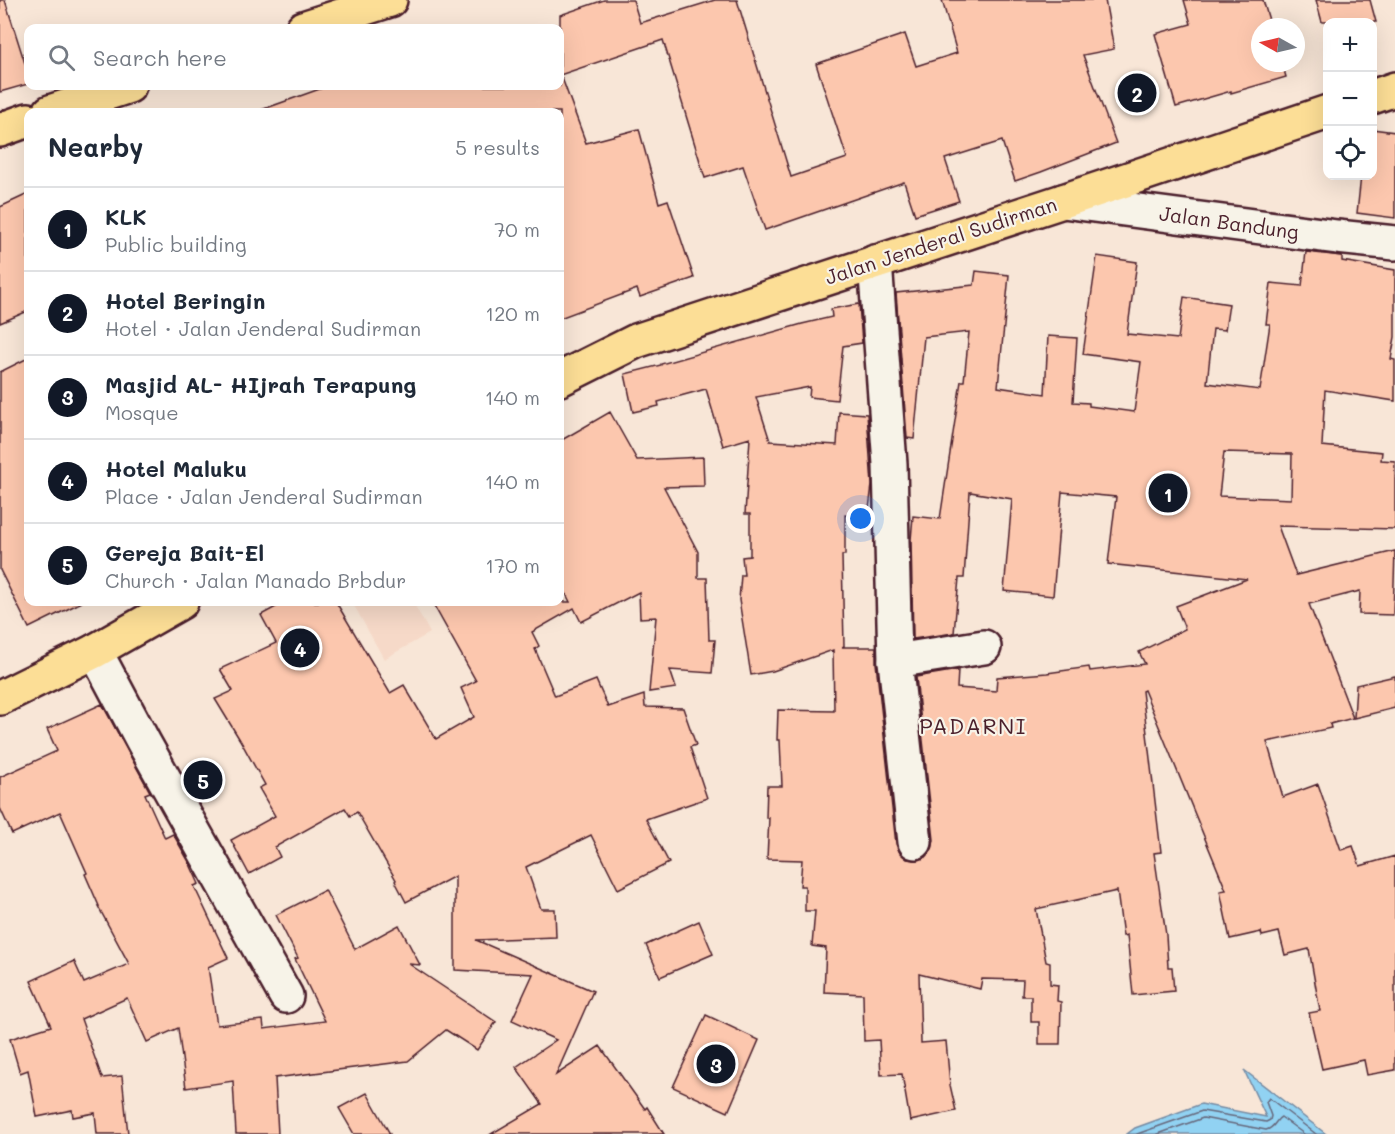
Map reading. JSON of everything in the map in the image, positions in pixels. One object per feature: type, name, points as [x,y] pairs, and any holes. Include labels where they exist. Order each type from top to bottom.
[{"type":"highway","points":[[315,24],[390,0]]},
{"type":"highway","points":[[1377,95],[1395,89]]},
{"type":"highway","points":[[62,108],[117,90]]},
{"type":"highway","name":"Jalan Jenderal Sudirman","points":[[564,377],[636,341],[1323,114]]},
{"type":"highway","points":[[0,130],[24,121]]},
{"type":"highway","points":[[0,698],[95,651],[174,606]]},
{"type":"street","points":[[1152,171],[1159,213]]},
{"type":"street","name":"Jalan Bandung","points":[[1064,201],[1395,243]]},
{"type":"street","points":[[875,262],[890,464],[895,661],[915,842]]},
{"type":"street","points":[[895,661],[984,647]]},
{"type":"street","points":[[95,651],[286,996]]},
{"type":"shaded area","points":[[354,606],[415,606],[430,633],[384,659]]},
{"type":"water","points":[[1244,1070],[1326,1134],[1127,1134],[1135,1128],[1201,1104],[1266,1117]]},
{"type":"building","points":[[0,0],[5,0],[24,60],[24,85],[0,92]]},
{"type":"building","points":[[604,0],[633,0],[640,23],[715,0],[737,0],[791,177],[847,158],[816,64],[905,34],[916,66],[957,53],[942,0],[1105,0],[1114,49],[1083,55],[1116,143],[1015,181],[1002,141],[945,159],[959,201],[915,215],[904,182],[765,230],[743,166],[705,178],[663,40],[564,74],[564,24],[560,24],[560,15]]},
{"type":"building","points":[[1184,0],[1263,0],[1268,18],[1251,18],[1251,72],[1285,72],[1286,77],[1176,107],[1155,34],[1191,24]]},
{"type":"building","points":[[1316,0],[1370,0],[1375,18],[1323,18],[1322,22]]},
{"type":"building","points":[[564,83],[586,143],[639,129],[659,203],[668,200],[694,278],[640,297],[637,289],[564,316],[564,108],[267,108],[317,90],[564,90]]},
{"type":"building","points":[[1377,130],[1395,132],[1395,218],[1357,213],[1361,180],[1377,180]]},
{"type":"building","points":[[24,196],[24,313],[0,323],[0,207]]},
{"type":"building","points":[[1306,252],[1342,256],[1342,261],[1395,270],[1395,337],[1391,359],[1395,360],[1395,401],[1325,390],[1322,446],[1382,452],[1381,460],[1395,461],[1395,529],[1278,526],[1296,575],[1395,551],[1393,615],[1359,614],[1360,591],[1309,604],[1353,718],[1330,724],[1331,728],[1267,742],[1283,797],[1318,784],[1341,850],[1353,846],[1360,866],[1395,856],[1395,1070],[1367,1075],[1364,1060],[1322,1069],[1309,1013],[1320,1011],[1309,949],[1285,955],[1279,932],[1262,936],[1261,932],[1230,939],[1220,891],[1226,890],[1144,690],[1142,691],[1161,852],[1154,853],[1166,935],[1168,967],[1172,967],[1174,991],[1133,995],[1127,935],[1123,936],[1117,891],[1036,909],[1046,962],[1050,963],[1050,984],[1058,985],[1057,1001],[1061,1002],[1060,1044],[1039,1044],[1039,1022],[1031,1022],[1031,996],[1022,996],[1023,980],[982,979],[980,989],[919,974],[921,1043],[946,1041],[950,1085],[956,1111],[910,1121],[902,1074],[881,1075],[879,1040],[864,1041],[863,994],[824,992],[826,948],[812,946],[815,911],[805,911],[805,886],[800,886],[802,860],[767,859],[769,818],[766,818],[767,786],[782,786],[780,740],[777,740],[778,710],[834,711],[833,650],[773,671],[751,675],[739,600],[741,575],[744,575],[742,557],[750,556],[750,514],[745,514],[750,438],[723,446],[706,389],[658,402],[659,406],[633,412],[625,374],[832,317],[831,309],[859,304],[862,343],[843,346],[837,400],[809,397],[810,387],[756,397],[770,441],[837,445],[839,412],[867,414],[872,485],[868,517],[845,515],[845,555],[842,555],[844,646],[842,647],[876,647],[896,844],[900,853],[907,859],[918,860],[926,857],[932,850],[934,840],[916,677],[958,670],[957,688],[996,691],[997,677],[1089,667],[1090,671],[1145,664],[1139,652],[1185,629],[1176,606],[1247,579],[1108,564],[1116,497],[1062,492],[1053,596],[1004,591],[1012,499],[970,492],[964,578],[959,578],[954,633],[913,639],[911,540],[913,516],[940,519],[961,381],[964,381],[969,332],[924,337],[914,439],[907,438],[896,293],[974,285],[976,271],[1009,275],[998,387],[1045,394],[1048,336],[1077,338],[1073,402],[1134,412],[1141,362],[1083,354],[1097,256],[1137,262],[1127,334],[1178,339],[1184,297],[1229,304],[1225,330],[1213,329],[1207,383],[1260,390],[1270,324],[1266,324],[1271,283],[1302,286]],"holes":[[[1224,452],[1292,454],[1291,499],[1219,496]]]},
{"type":"building","points":[[24,360],[24,606],[74,606],[29,628],[0,570],[0,372]]},
{"type":"building","points":[[610,412],[637,460],[703,457],[704,486],[664,487],[698,552],[698,578],[707,578],[709,640],[715,640],[712,673],[670,670],[676,688],[649,692],[656,617],[640,618],[639,592],[581,622],[574,608],[532,632],[539,646],[535,649],[555,696],[596,680],[608,707],[644,695],[645,707],[683,708],[696,745],[690,747],[707,798],[646,819],[669,863],[618,889],[591,835],[526,867],[541,909],[555,909],[556,937],[476,940],[593,991],[556,1075],[600,1046],[645,1109],[647,1107],[664,1134],[491,1134],[542,1104],[516,1067],[556,1040],[512,1020],[533,974],[455,970],[455,876],[406,902],[357,812],[350,816],[345,808],[275,847],[280,857],[249,874],[231,840],[275,816],[259,788],[265,785],[215,699],[233,691],[220,669],[276,643],[261,615],[278,606],[338,606],[390,693],[404,685],[436,739],[474,717],[461,688],[476,681],[434,606],[564,606],[564,602],[570,602],[564,590],[564,439]]},
{"type":"building","points":[[1395,676],[1395,708],[1354,718],[1356,685]]},
{"type":"building","points":[[102,704],[150,792],[145,794],[165,838],[173,834],[189,862],[199,884],[194,886],[228,958],[208,967],[217,1025],[263,1020],[264,1029],[325,1021],[295,959],[298,958],[276,915],[325,890],[355,949],[399,925],[420,965],[409,964],[496,1022],[477,1050],[446,1030],[408,1061],[275,1078],[278,1134],[236,1134],[233,1081],[186,1088],[178,1028],[147,1042],[127,998],[81,1019],[102,1078],[122,1076],[128,1134],[97,1134],[95,1113],[73,1117],[72,1110],[37,1117],[28,1070],[20,1073],[10,1039],[51,1026],[31,981],[74,961],[84,983],[129,964],[98,906],[85,874],[87,873],[60,812],[12,834],[0,808],[0,777],[57,751],[47,729]]},
{"type":"building","points":[[699,921],[713,954],[660,977],[646,945]]},
{"type":"building","points":[[706,1015],[759,1040],[728,1112],[673,1087]]},
{"type":"building","points":[[367,1093],[390,1134],[354,1134],[339,1108]]},
{"type":"place","name":"Hotel Beringin","points":[[1137,93]]},
{"type":"place","name":"KLK","points":[[1168,493]]},
{"type":"place","name":"Hotel Maluku","points":[[300,648]]},
{"type":"place","name":"Gereja Bait-El","points":[[203,780]]},
{"type":"place","name":"Masjid AL- HIjrah Terapung","points":[[716,1064]]},
{"type":"district","name":"PADARNI","points":[[973,726]]}]
